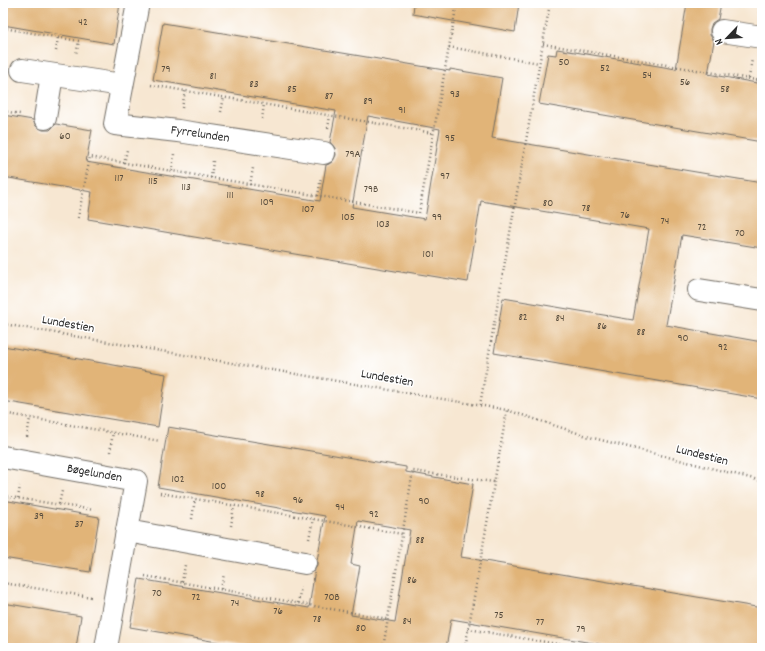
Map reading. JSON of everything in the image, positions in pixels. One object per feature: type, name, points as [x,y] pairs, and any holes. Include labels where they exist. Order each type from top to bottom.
[{"type":"street","name":"Fyrrelunden","points":[[138,3],[114,124],[178,131],[324,153]]},
{"type":"street","points":[[722,31],[762,37]]},
{"type":"street","points":[[22,70],[122,85]]},
{"type":"street","points":[[45,118],[62,76]]},
{"type":"street","points":[[699,290],[762,300]]},
{"type":"street","name":"Bøgelunden","points":[[3,457],[136,481],[106,648]]},
{"type":"street","points":[[127,531],[305,563]]},
{"type":"path","points":[[480,405],[550,3]]},
{"type":"path","points":[[3,28],[79,41],[62,76]]},
{"type":"path","points":[[542,44],[762,81]]},
{"type":"path","points":[[449,47],[539,63]]},
{"type":"path","points":[[151,85],[433,133]]},
{"type":"path","name":"Lundestien","points":[[3,324],[507,410],[593,438],[762,481]]},
{"type":"path","points":[[465,648],[507,410]]},
{"type":"path","points":[[3,413],[160,441]]},
{"type":"path","points":[[383,648],[413,471],[494,482]]},
{"type":"path","points":[[160,493],[402,534]]},
{"type":"path","points":[[3,496],[94,510]]},
{"type":"path","points":[[146,576],[388,619]]},
{"type":"path","points":[[3,583],[115,600]]},
{"type":"path","points":[[468,629],[581,648]]},
{"type":"building","points":[[3,3],[120,3],[114,44],[3,25]]},
{"type":"building","points":[[414,3],[519,3],[515,32],[413,14]]},
{"type":"building","points":[[687,3],[721,3],[718,19],[712,23],[710,29],[710,35],[714,41],[708,74],[762,84],[762,142],[539,104],[548,54],[556,55],[557,49],[676,69]]},
{"type":"building","points":[[163,23],[450,71],[450,69],[502,78],[492,138],[762,183],[762,248],[682,235],[666,325],[762,342],[762,399],[494,353],[503,298],[633,320],[649,229],[481,201],[468,282],[88,219],[92,192],[3,177],[3,115],[33,120],[37,127],[43,130],[50,130],[56,124],[92,130],[86,162],[320,201],[326,165],[333,161],[336,155],[335,148],[330,142],[336,111],[153,80]],"holes":[[[368,116],[440,129],[425,219],[352,207]]]},
{"type":"building","points":[[3,346],[166,374],[158,427],[3,401]]},
{"type":"building","points":[[168,427],[406,467],[406,472],[473,484],[461,557],[762,608],[762,648],[622,648],[451,619],[446,648],[252,648],[130,627],[139,579],[309,608],[325,516],[158,487]],"holes":[[[358,521],[410,530],[395,622],[351,615],[360,566],[351,564]]]},
{"type":"building","points":[[3,500],[99,517],[90,572],[3,558]]},
{"type":"building","points":[[3,603],[81,616],[76,648],[3,648]]}]
